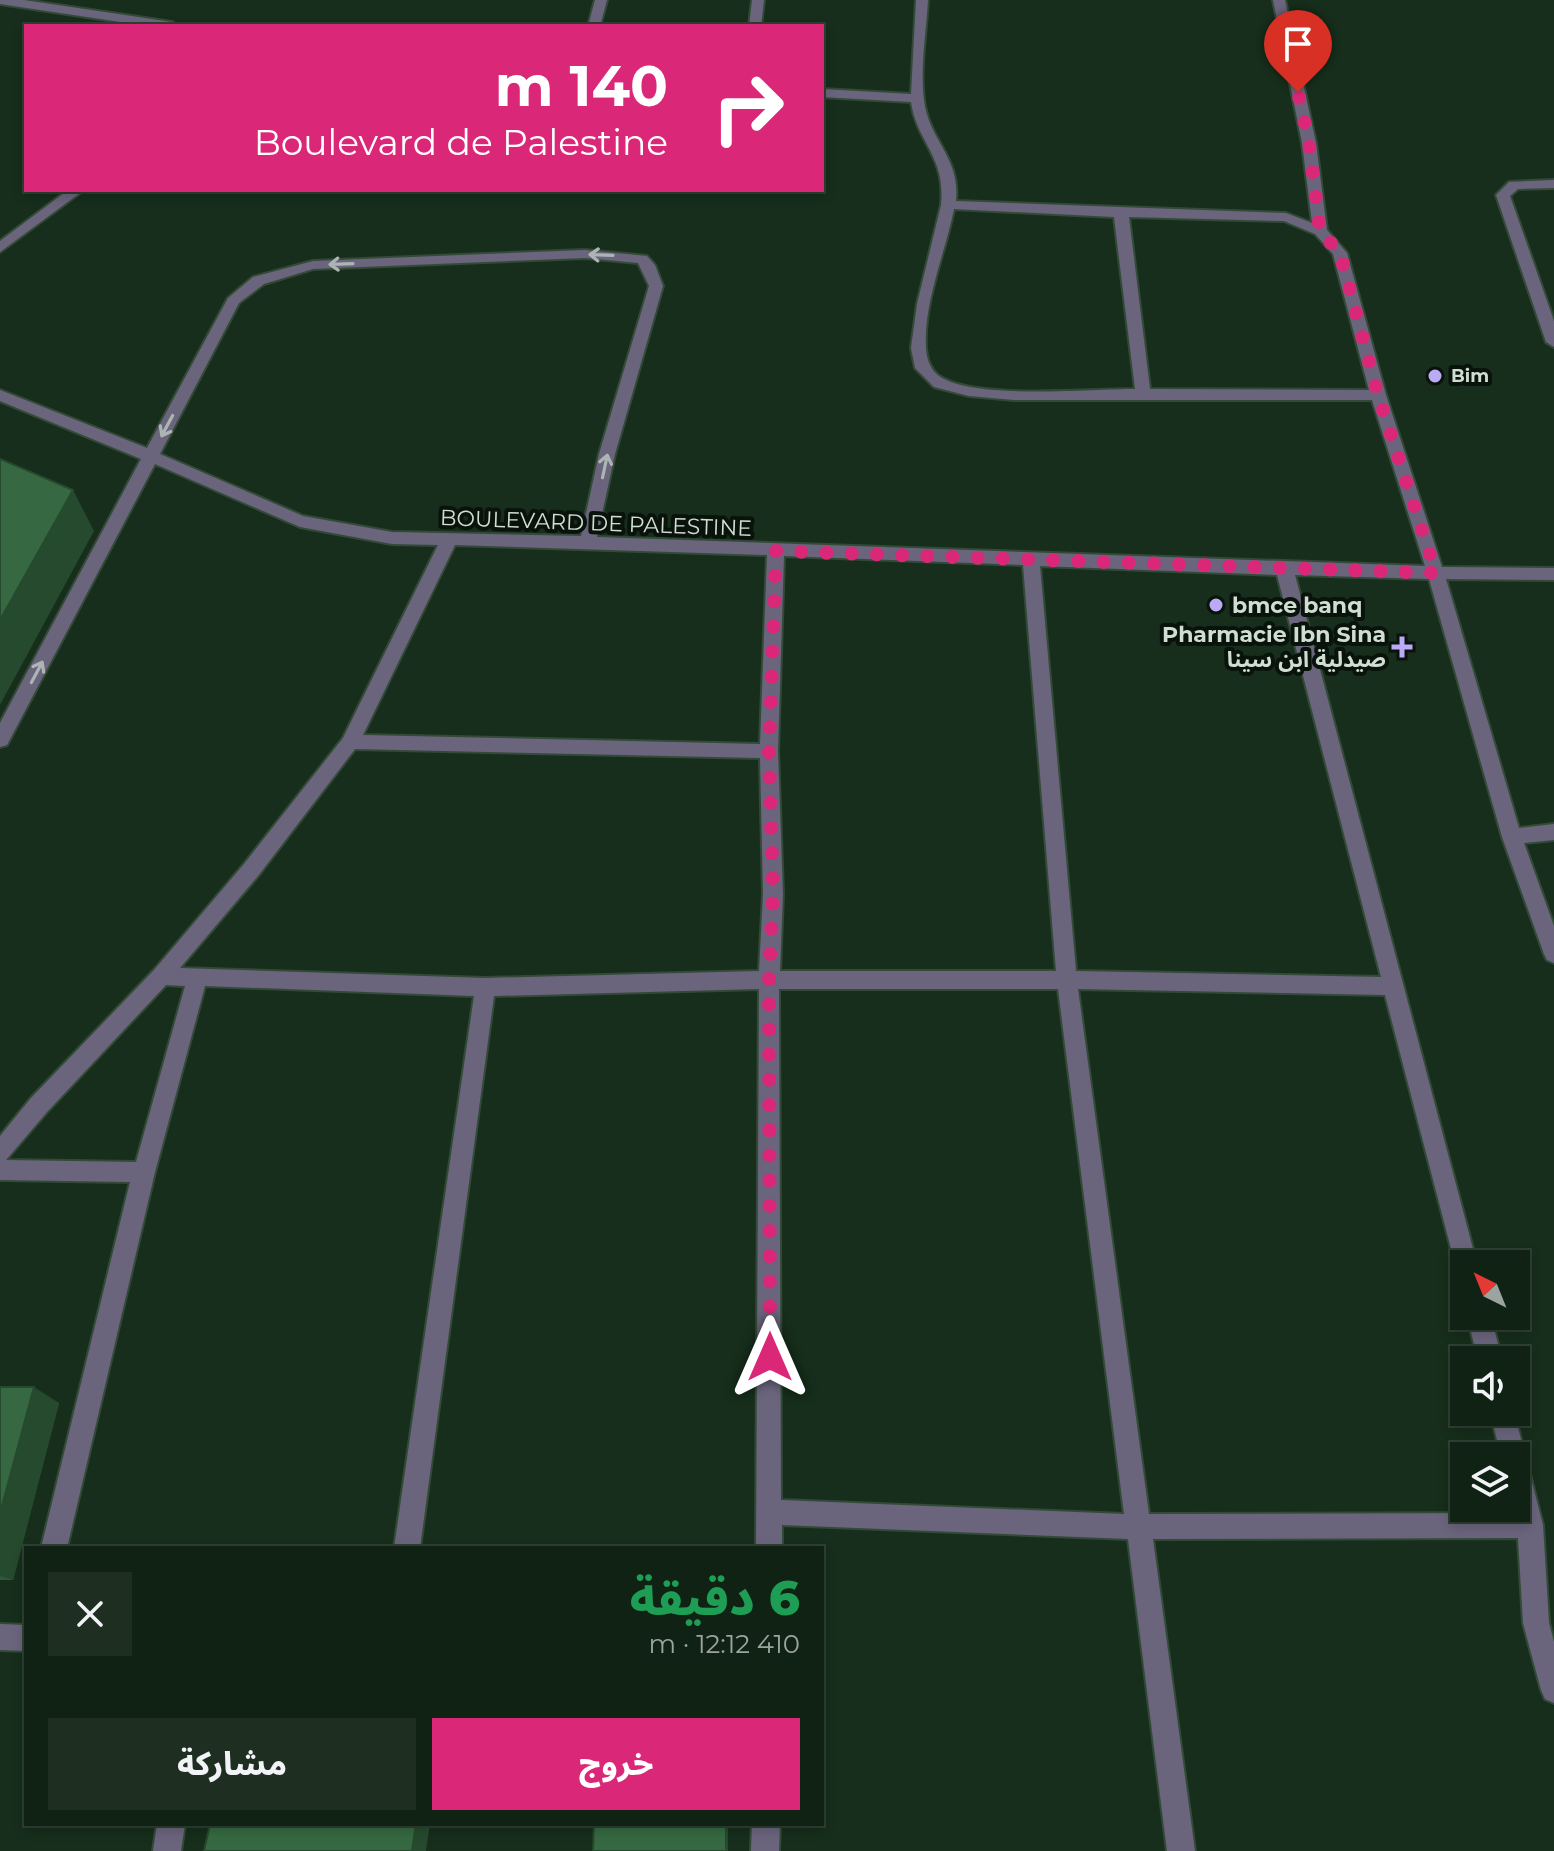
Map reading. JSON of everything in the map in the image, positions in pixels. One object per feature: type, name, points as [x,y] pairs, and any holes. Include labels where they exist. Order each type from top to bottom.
[{"type":"street","points":[[0,0],[159,24]]},
{"type":"street","points":[[595,24],[601,0]]},
{"type":"street","points":[[755,24],[758,0]]},
{"type":"street","points":[[922,0],[918,98],[924,125],[948,170],[949,205],[935,253],[917,351],[926,374],[944,386],[981,391],[1378,395]]},
{"type":"street","points":[[1279,0],[1309,143],[1320,231]]},
{"type":"street","points":[[824,93],[918,98]]},
{"type":"street","points":[[1554,184],[1514,185],[1503,195],[1554,342]]},
{"type":"street","points":[[0,248],[74,192]]},
{"type":"street","points":[[949,205],[1121,213],[1263,214],[1303,221],[1320,231],[1340,253],[1378,395],[1436,573],[1512,837],[1554,954]]},
{"type":"street","points":[[1121,213],[1143,394]]},
{"type":"street","points":[[0,740],[233,301],[253,283],[287,269],[313,265],[571,255],[633,256],[648,265],[656,286],[607,454],[588,542]]},
{"type":"street","name":"BOULEVARD DE PALESTINE","points":[[0,395],[300,521],[392,538],[588,542],[1436,573],[1554,574]]},
{"type":"street","points":[[0,1152],[39,1105],[161,976],[251,870],[350,742],[449,540]]},
{"type":"street","points":[[769,1546],[769,980],[773,894],[769,751],[776,551]]},
{"type":"street","points":[[1031,558],[1067,980],[1181,1851]]},
{"type":"street","points":[[1284,567],[1462,1250]]},
{"type":"street","points":[[350,742],[769,751]]},
{"type":"street","points":[[1512,837],[1554,832]]},
{"type":"street","points":[[161,976],[485,987],[769,980],[1067,980],[1395,986]]},
{"type":"street","points":[[54,1546],[144,1172],[197,979]]},
{"type":"street","points":[[407,1546],[485,987]]},
{"type":"street","points":[[0,1170],[144,1172]]},
{"type":"street","points":[[768,1512],[1140,1527],[1530,1525]]},
{"type":"street","points":[[1529,1522],[1536,1623],[1554,1690]]},
{"type":"street","points":[[0,1637],[24,1638]]},
{"type":"street","points":[[167,1851],[171,1826]]},
{"type":"street","points":[[765,1851],[766,1826]]},
{"type":"building","points":[[0,459],[73,490],[0,620]]},
{"type":"building","points":[[0,1387],[34,1387],[0,1513]]},
{"type":"building","points":[[210,1826],[416,1826],[412,1851],[204,1851]]},
{"type":"building","points":[[594,1826],[726,1826],[726,1851],[593,1851]]},
{"type":"place","name":"Bim","points":[[1435,376]]},
{"type":"place","name":"bmce banq","points":[[1216,605]]},
{"type":"place","name":"Pharmacie Ibn Sina صيدلية ابن سينا","points":[[1402,647]]},
{"type":"route","points":[[770,1357],[769,980],[773,894],[769,751],[776,551],[1436,573],[1378,395],[1340,253],[1320,231],[1309,143],[1298,92]]}]
